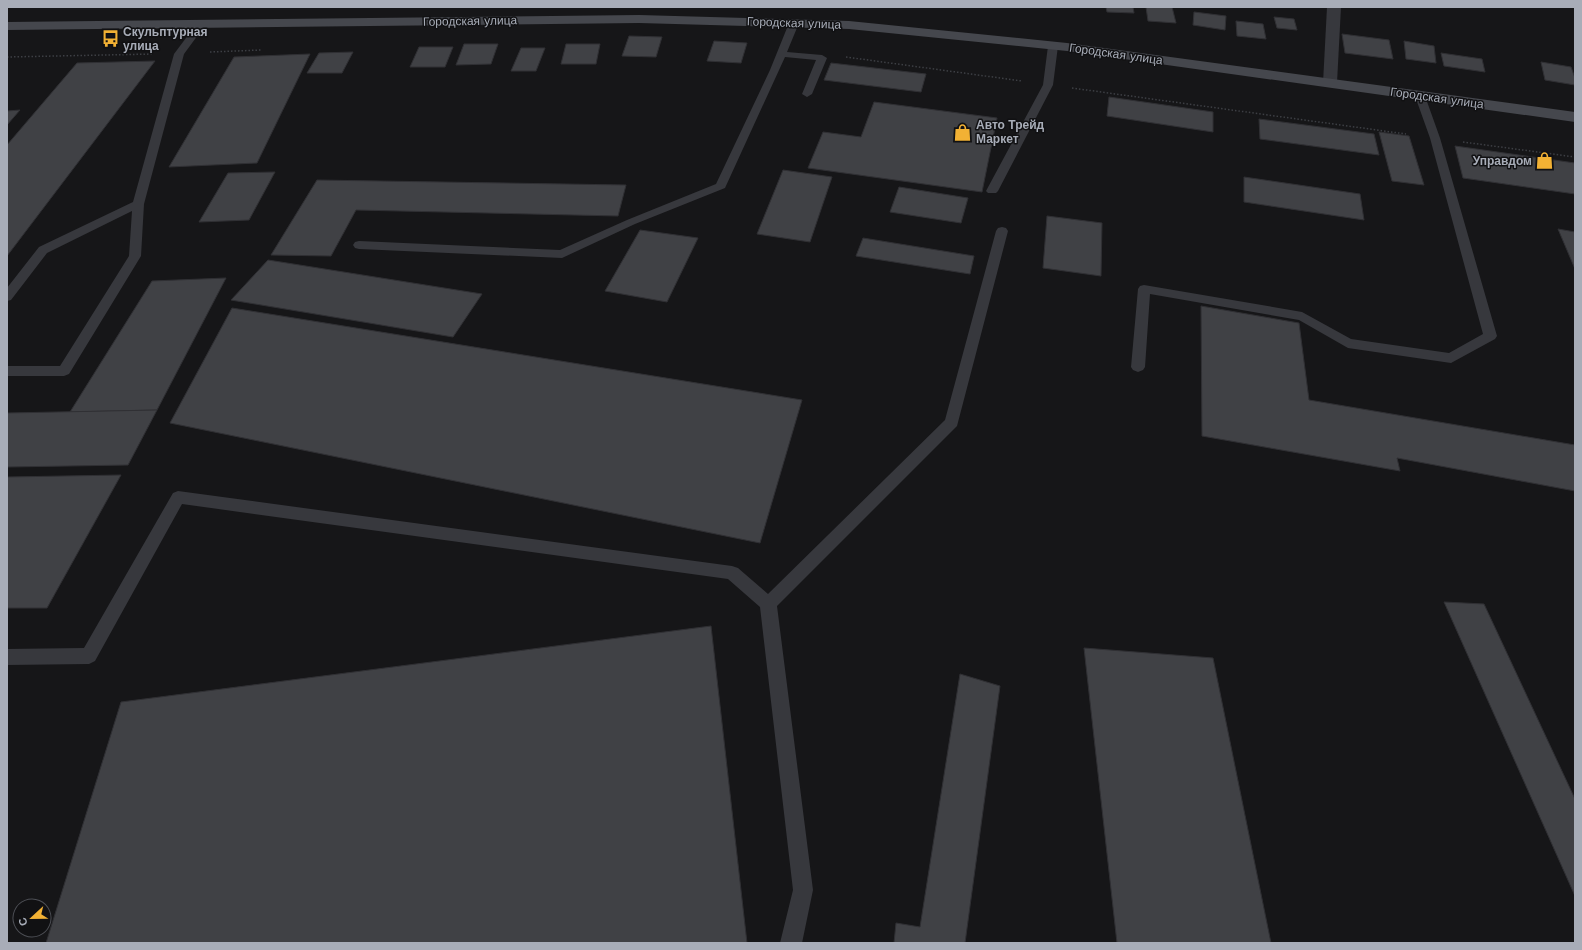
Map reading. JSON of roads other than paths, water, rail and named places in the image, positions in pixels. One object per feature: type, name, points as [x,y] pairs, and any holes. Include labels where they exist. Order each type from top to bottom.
[{"type":"main road","name":"Городская улица","points":[[7,26],[639,19],[849,25],[1053,46],[1575,117]]},
{"type":"street","points":[[1330,83],[1334,7]]},
{"type":"lane","points":[[359,245],[562,254],[631,222],[721,186],[794,23]]},
{"type":"lane","points":[[7,371],[64,371],[135,256],[138,204],[179,54],[201,24]]},
{"type":"lane","points":[[992,191],[1048,85],[1053,46]]},
{"type":"lane","points":[[781,54],[822,58],[807,94]]},
{"type":"lane","points":[[1138,367],[1144,288],[1302,316],[1348,343],[1451,358],[1490,336],[1435,138],[1420,96]]},
{"type":"lane","points":[[7,297],[43,250],[138,204]]},
{"type":"lane","points":[[768,604],[952,422],[1002,231]]},
{"type":"lane","points":[[7,657],[89,656],[178,497],[732,573],[768,604],[803,890],[791,943]]},
{"type":"place","name":"Скульптурная улица","points":[[110,39]]},
{"type":"place","name":"Авто Трейд Маркет","points":[[963,132]]},
{"type":"place","name":"Управдом","points":[[1545,161]]}]
